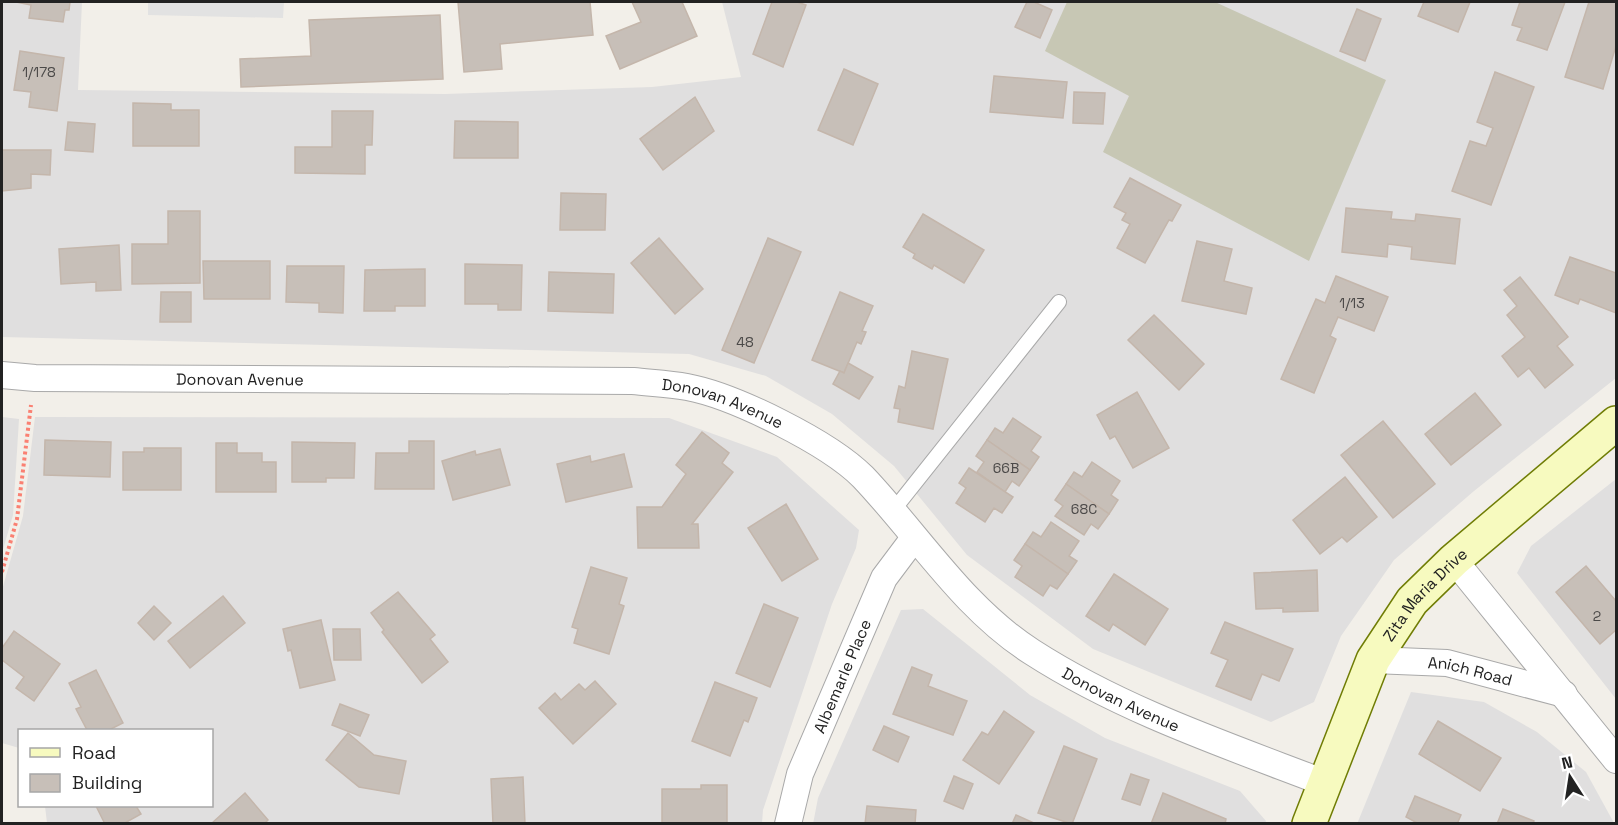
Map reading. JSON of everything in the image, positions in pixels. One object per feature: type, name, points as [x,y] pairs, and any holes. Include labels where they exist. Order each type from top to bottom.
[{"type":"street","name":"Donovan Avenue","points":[[2,375],[35,378],[633,381],[688,387],[743,405],[808,438],[861,476],[970,601],[1031,652],[1118,700],[1325,783]]},
{"type":"street","name":"Zita Maria Drive","points":[[1309,824],[1373,660],[1412,602],[1454,560],[1617,423]]},
{"type":"street","name":"Albemarle Place","points":[[788,824],[800,774],[884,578],[915,538]]},
{"type":"street","points":[[1454,560],[1564,694],[1575,712],[1617,760]]},
{"type":"street","name":"Anich Road","points":[[1373,660],[1447,663],[1564,694]]},
{"type":"lane","points":[[892,513],[1059,302]]},
{"type":"path","points":[[2,572],[17,519],[32,399]]},
{"type":"shaded area","points":[[2,2],[82,2],[78,90],[445,94],[652,87],[741,77],[722,2],[1616,2],[1616,378],[1474,491],[1394,560],[1341,636],[1314,702],[1271,722],[1093,649],[967,555],[894,466],[832,414],[766,376],[689,354],[2,337]]},
{"type":"shaded area","points":[[148,2],[284,2],[283,18],[148,15]]},
{"type":"shaded area","points":[[1067,2],[1215,2],[1386,80],[1309,261],[1103,152],[1129,96],[1045,51]]},
{"type":"shaded area","points":[[2,417],[19,419],[13,515],[2,553]]},
{"type":"shaded area","points":[[35,417],[669,418],[777,457],[859,530],[856,548],[832,604],[763,810],[762,823],[47,823],[45,807],[213,807],[213,729],[18,729],[18,748],[2,743],[2,590],[23,516]]},
{"type":"shaded area","points":[[1616,479],[1616,699],[1517,573],[1531,546]]},
{"type":"shaded area","points":[[923,609],[1030,695],[1105,738],[1240,791],[1266,821],[1265,824],[813,824],[818,798],[901,610]]},
{"type":"shaded area","points":[[1411,692],[1484,702],[1537,732],[1586,772],[1614,823],[1357,824]]},
{"type":"building","points":[[16,2],[70,2],[69,10],[65,10],[63,22],[29,18],[31,5]]},
{"type":"building","points":[[458,2],[590,2],[593,35],[500,44],[502,69],[464,72]]},
{"type":"building","points":[[632,2],[682,2],[697,36],[620,69],[606,36],[641,22]]},
{"type":"building","points":[[772,2],[797,2],[806,5],[783,67],[753,54]]},
{"type":"building","points":[[1027,2],[1034,2],[1052,10],[1040,38],[1015,27]]},
{"type":"building","points":[[1424,2],[1470,2],[1458,32],[1418,16]]},
{"type":"building","points":[[1520,2],[1565,2],[1547,50],[1517,40],[1522,28],[1512,25]]},
{"type":"building","points":[[1589,2],[1616,2],[1616,46],[1603,89],[1565,77]]},
{"type":"building","points":[[1357,9],[1381,19],[1365,61],[1340,51]]},
{"type":"building","points":[[440,15],[443,79],[241,87],[240,59],[311,56],[309,20]]},
{"type":"building","points":[[20,51],[64,58],[57,111],[29,107],[31,92],[14,90]]},
{"type":"building","points":[[844,69],[878,84],[853,145],[818,130]]},
{"type":"building","points":[[1495,72],[1534,87],[1491,205],[1452,191],[1470,141],[1486,146],[1493,128],[1477,122]]},
{"type":"building","points":[[994,76],[1067,82],[1063,118],[990,112]]},
{"type":"building","points":[[1074,92],[1105,93],[1103,124],[1073,123]]},
{"type":"building","points":[[695,97],[714,131],[663,170],[640,139]]},
{"type":"building","points":[[133,103],[171,104],[171,110],[199,110],[199,146],[133,146]]},
{"type":"building","points":[[332,111],[373,111],[372,145],[365,145],[365,174],[295,173],[295,147],[332,147]]},
{"type":"building","points":[[455,121],[518,122],[518,158],[454,158]]},
{"type":"building","points":[[68,122],[95,124],[93,152],[65,150]]},
{"type":"building","points":[[2,150],[51,150],[50,175],[31,174],[31,188],[2,191]]},
{"type":"building","points":[[1130,178],[1181,205],[1172,221],[1169,220],[1145,263],[1117,248],[1130,224],[1122,220],[1126,213],[1114,207]]},
{"type":"building","points":[[561,193],[606,194],[605,230],[560,230]]},
{"type":"building","points":[[1346,208],[1392,212],[1391,219],[1415,221],[1416,214],[1460,219],[1455,264],[1411,259],[1412,247],[1388,244],[1387,257],[1342,252]]},
{"type":"building","points":[[168,211],[200,211],[200,283],[132,284],[132,244],[168,244]]},
{"type":"building","points":[[923,214],[984,250],[964,283],[934,265],[932,269],[913,258],[915,254],[903,247]]},
{"type":"building","points":[[659,238],[703,289],[675,314],[631,263]]},
{"type":"building","points":[[768,238],[801,252],[754,363],[722,350]]},
{"type":"building","points":[[1197,241],[1232,249],[1224,281],[1252,288],[1246,314],[1182,301]]},
{"type":"building","points":[[119,245],[121,290],[96,291],[96,282],[61,284],[59,249]]},
{"type":"building","points":[[1570,257],[1616,273],[1616,313],[1580,299],[1578,304],[1555,295]]},
{"type":"building","points":[[203,261],[270,261],[270,299],[204,299]]},
{"type":"building","points":[[465,264],[522,265],[521,310],[498,310],[498,304],[465,304]]},
{"type":"building","points":[[287,266],[344,266],[343,313],[319,312],[319,303],[286,302]]},
{"type":"building","points":[[425,269],[425,306],[395,306],[395,311],[364,311],[365,270]]},
{"type":"building","points":[[549,272],[614,274],[613,313],[548,311]]},
{"type":"building","points":[[1336,276],[1388,297],[1374,331],[1338,317],[1330,336],[1336,339],[1314,393],[1281,379],[1316,299],[1325,303]]},
{"type":"building","points":[[1520,277],[1568,337],[1557,346],[1573,365],[1545,388],[1529,368],[1518,377],[1502,356],[1525,337],[1507,315],[1517,306],[1504,290]]},
{"type":"building","points":[[161,292],[191,292],[191,322],[160,322]]},
{"type":"building","points":[[840,292],[873,306],[862,331],[866,332],[861,344],[857,342],[844,373],[812,360]]},
{"type":"building","points":[[1154,315],[1204,364],[1179,390],[1128,340]]},
{"type":"building","points":[[912,351],[948,359],[933,429],[898,422],[900,409],[894,408],[899,386],[905,388]]},
{"type":"building","points":[[848,363],[873,377],[859,399],[833,384],[840,371],[844,373]]},
{"type":"building","points":[[1137,392],[1169,448],[1133,468],[1115,436],[1110,439],[1097,415]]},
{"type":"building","points":[[1475,393],[1501,425],[1451,465],[1425,434]]},
{"type":"building","points":[[1013,418],[1041,437],[1031,451],[1039,457],[1030,470],[987,440],[995,428],[1003,433]]},
{"type":"building","points":[[1383,421],[1435,484],[1393,518],[1341,455]]},
{"type":"building","points":[[702,432],[729,453],[722,463],[733,472],[692,524],[698,524],[699,548],[638,548],[637,507],[662,507],[686,474],[676,465]]},
{"type":"building","points":[[45,440],[111,442],[110,477],[44,475]]},
{"type":"building","points":[[987,440],[1030,470],[1019,486],[1012,481],[1005,492],[977,472],[984,462],[976,456]]},
{"type":"building","points":[[409,441],[434,441],[434,489],[375,489],[376,453],[409,453]]},
{"type":"building","points":[[292,442],[355,443],[354,478],[326,478],[326,482],[292,482]]},
{"type":"building","points":[[216,443],[237,443],[237,453],[262,453],[262,462],[276,462],[276,492],[216,492]]},
{"type":"building","points":[[144,448],[181,448],[181,490],[123,490],[123,452],[144,452]]},
{"type":"building","points":[[500,449],[510,485],[453,500],[442,461],[475,451],[476,455]]},
{"type":"building","points":[[624,454],[632,487],[566,502],[557,464],[590,456],[591,462]]},
{"type":"building","points":[[1092,462],[1120,481],[1111,495],[1118,500],[1109,514],[1066,484],[1074,472],[1082,477]]},
{"type":"building","points":[[969,468],[1013,497],[1002,513],[994,508],[985,522],[956,503],[966,488],[959,483]]},
{"type":"building","points":[[1345,477],[1377,517],[1347,542],[1342,537],[1320,554],[1293,520]]},
{"type":"building","points":[[1066,484],[1109,514],[1098,529],[1091,524],[1084,535],[1055,516],[1063,506],[1055,500]]},
{"type":"building","points":[[786,504],[818,559],[782,581],[748,528]]},
{"type":"building","points":[[1051,522],[1079,541],[1069,556],[1077,561],[1068,574],[1025,544],[1033,532],[1041,537]]},
{"type":"building","points":[[1025,544],[1068,574],[1057,589],[1050,585],[1043,596],[1015,577],[1022,566],[1014,560]]},
{"type":"building","points":[[1586,566],[1616,601],[1616,630],[1600,644],[1556,592]]},
{"type":"building","points":[[591,567],[627,578],[619,604],[624,606],[609,654],[574,643],[578,629],[572,627]]},
{"type":"building","points":[[1317,570],[1318,611],[1283,612],[1283,608],[1256,609],[1254,573]]},
{"type":"building","points":[[1114,574],[1168,609],[1145,645],[1113,624],[1109,631],[1086,616]]},
{"type":"building","points":[[398,592],[435,635],[430,639],[448,662],[422,683],[382,632],[384,630],[371,613]]},
{"type":"building","points":[[223,596],[245,623],[190,668],[168,641]]},
{"type":"building","points":[[764,604],[798,618],[770,687],[736,673]]},
{"type":"building","points":[[154,606],[171,623],[154,640],[138,623]]},
{"type":"building","points":[[321,620],[335,680],[300,688],[291,650],[288,651],[283,629]]},
{"type":"building","points":[[1225,622],[1293,649],[1279,681],[1262,674],[1251,700],[1216,686],[1228,660],[1211,653]]},
{"type":"building","points":[[333,629],[360,629],[361,660],[334,660]]},
{"type":"building","points":[[14,631],[60,664],[34,701],[16,688],[24,677],[2,660],[2,648]]},
{"type":"building","points":[[912,667],[932,675],[928,686],[967,701],[953,735],[893,714]]},
{"type":"building","points":[[96,670],[123,723],[111,729],[86,729],[76,709],[81,707],[69,683]]},
{"type":"building","points":[[595,681],[616,704],[573,744],[539,708],[555,693],[561,700],[579,684],[585,690]]},
{"type":"building","points":[[715,682],[757,698],[748,722],[744,720],[730,756],[692,741]]},
{"type":"building","points":[[340,704],[369,715],[360,736],[332,725]]},
{"type":"building","points":[[1004,711],[1034,732],[999,784],[963,760],[982,732],[988,735]]},
{"type":"building","points":[[1438,721],[1501,758],[1480,791],[1419,754]]},
{"type":"building","points":[[884,726],[909,737],[898,762],[873,750]]},
{"type":"building","points":[[348,733],[374,755],[406,761],[399,794],[359,787],[326,760]]},
{"type":"building","points":[[1064,746],[1097,759],[1072,824],[1038,813]]},
{"type":"building","points":[[1131,774],[1149,780],[1140,805],[1122,799]]},
{"type":"building","points":[[954,776],[973,784],[963,809],[944,801]]},
{"type":"building","points":[[523,777],[525,824],[493,824],[491,779]]},
{"type":"building","points":[[701,785],[727,785],[727,824],[662,824],[662,789],[701,789]]},
{"type":"building","points":[[245,793],[268,820],[264,824],[211,824]]},
{"type":"building","points":[[1163,793],[1226,819],[1225,824],[1151,824]]},
{"type":"building","points":[[1415,796],[1461,815],[1457,824],[1419,824],[1406,817]]},
{"type":"building","points":[[867,806],[916,810],[915,824],[865,824]]},
{"type":"building","points":[[96,807],[137,807],[141,814],[123,824],[105,824]]},
{"type":"building","points":[[1503,809],[1534,821],[1533,824],[1497,824]]},
{"type":"building","points":[[1016,815],[1036,824],[1012,824]]}]
